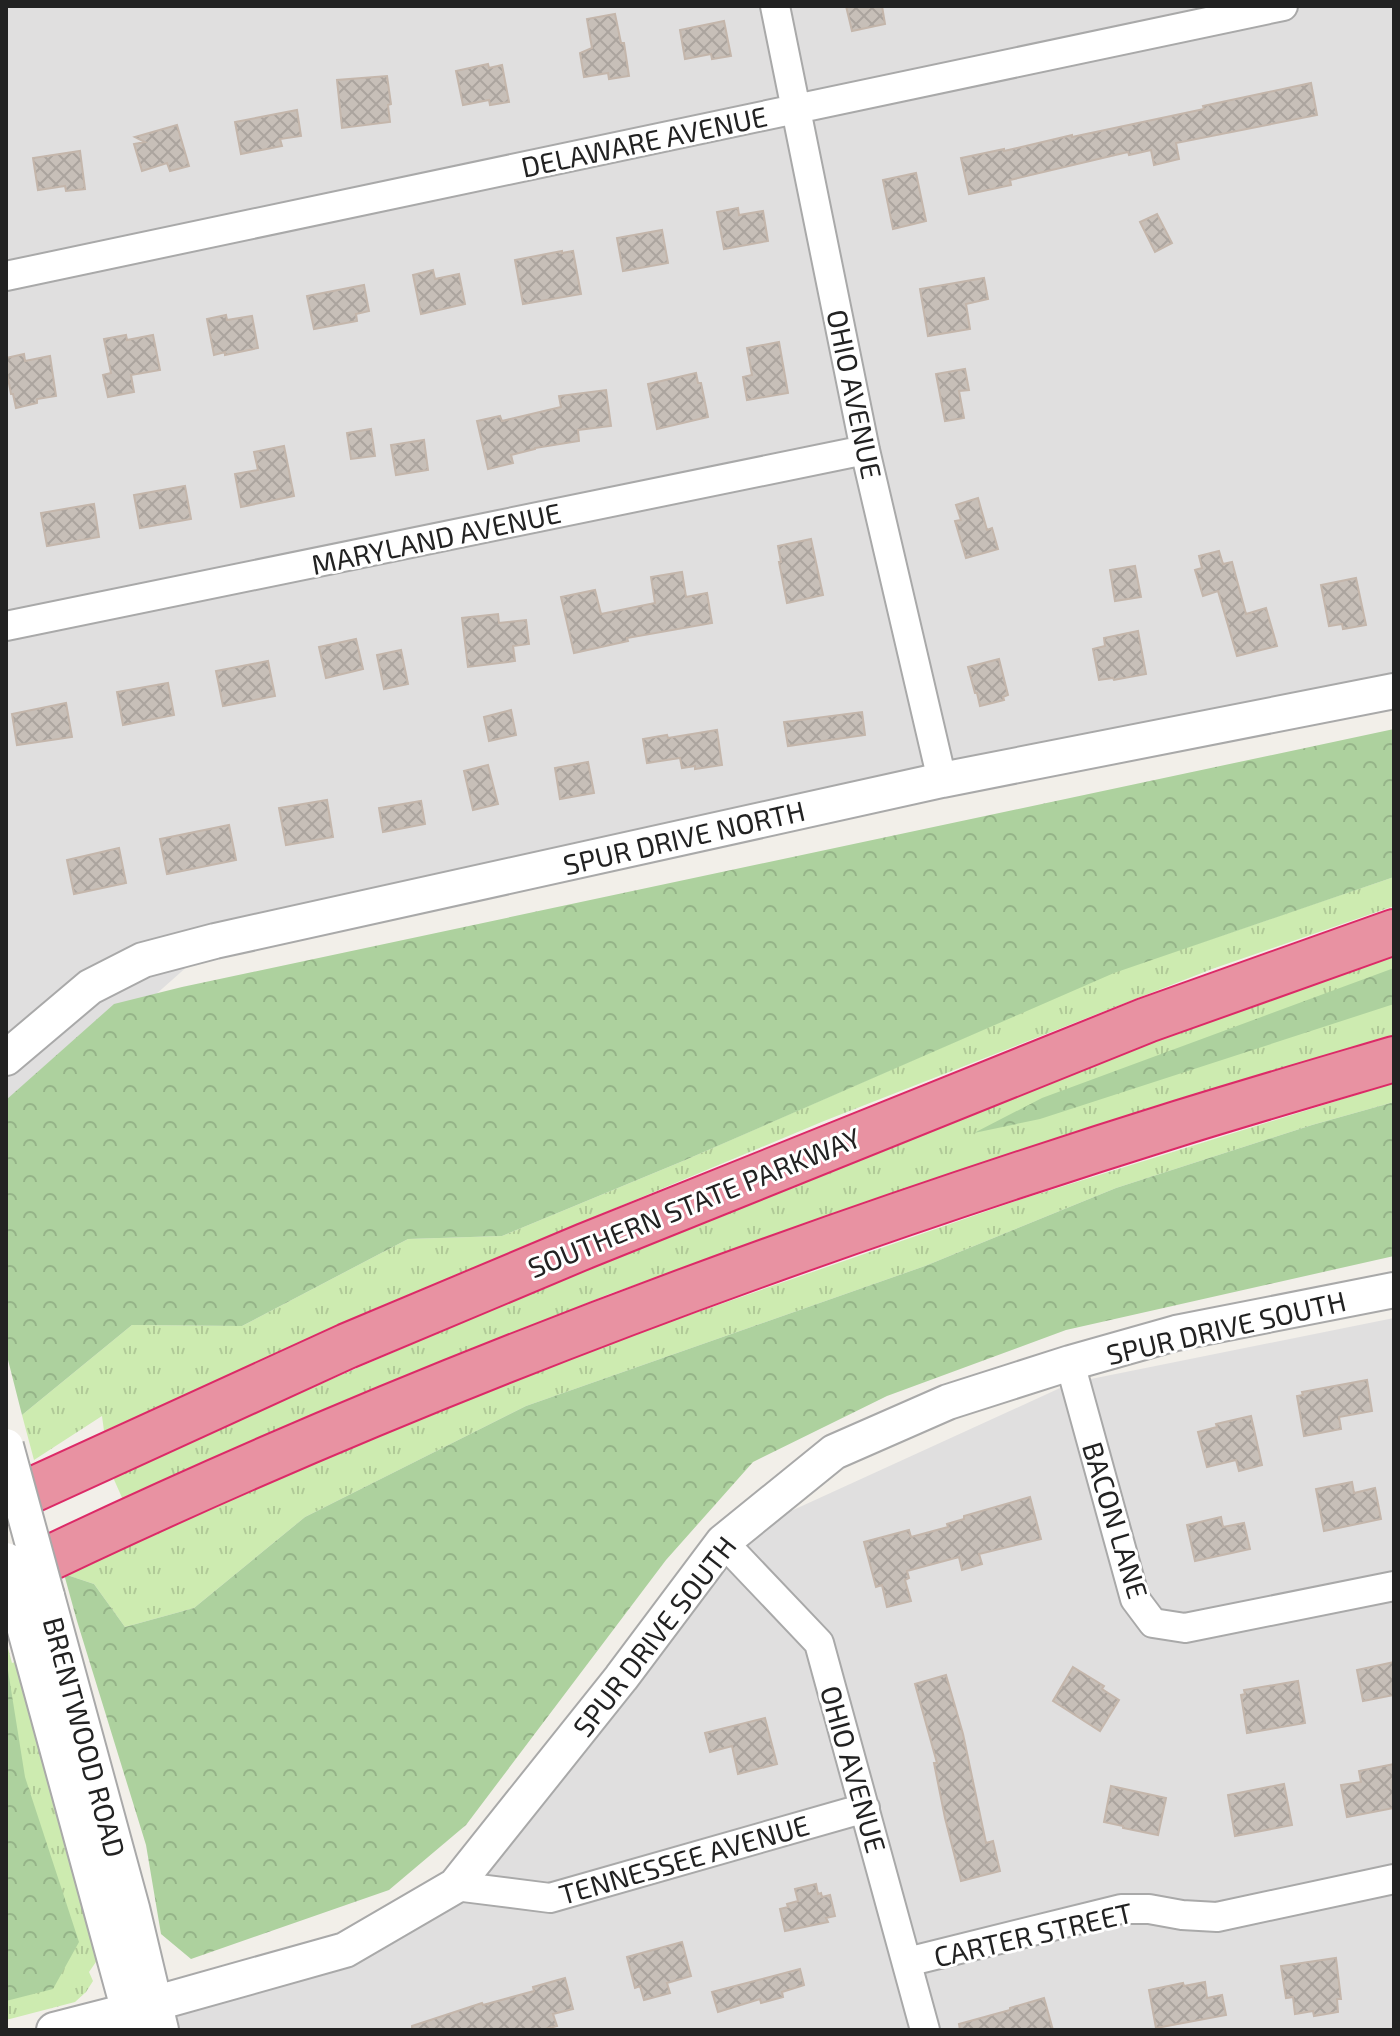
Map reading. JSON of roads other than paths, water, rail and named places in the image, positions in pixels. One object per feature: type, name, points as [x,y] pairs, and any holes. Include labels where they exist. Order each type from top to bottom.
[{"type":"highway","name":"SOUTHERN STATE PARKWAY","points":[[6,1502],[347,1346],[599,1240],[1147,1020],[1394,932]]},
{"type":"highway","points":[[24,1596],[189,1493],[437,1387],[686,1292],[931,1205],[1180,1123],[1394,1059]]},
{"type":"street","name":"OHIO AVENUE","points":[[775,6],[865,450],[942,780]]},
{"type":"street","name":"DELAWARE AVENUE","points":[[6,276],[1283,6]]},
{"type":"street","name":"MARYLAND AVENUE","points":[[6,626],[865,450]]},
{"type":"street","name":"SPUR DRIVE NORTH","points":[[6,1058],[90,987],[143,960],[942,780],[1394,691]]},
{"type":"street","name":"SPUR DRIVE SOUTH","points":[[54,2030],[144,2019],[345,1950],[455,1886],[621,1678],[723,1542],[834,1452],[948,1402],[1070,1363],[1176,1333],[1394,1290]]},
{"type":"street","name":"BACON LANE","points":[[1070,1363],[1135,1599],[1153,1623],[1185,1628],[1394,1586]]},
{"type":"street","name":"BRENTWOOD ROAD","points":[[6,1446],[24,1596],[144,2019]]},
{"type":"street","name":"OHIO AVENUE","points":[[723,1542],[819,1643],[925,2030]]},
{"type":"street","name":"BRENTWOOD ROAD","points":[[6,1560],[24,1596]]},
{"type":"street","name":"TENNESSEE AVENUE","points":[[455,1886],[550,1898],[865,1808]]},
{"type":"street","name":"CARTER STREET","points":[[907,1962],[1121,1909],[1217,1917],[1394,1879]]}]
